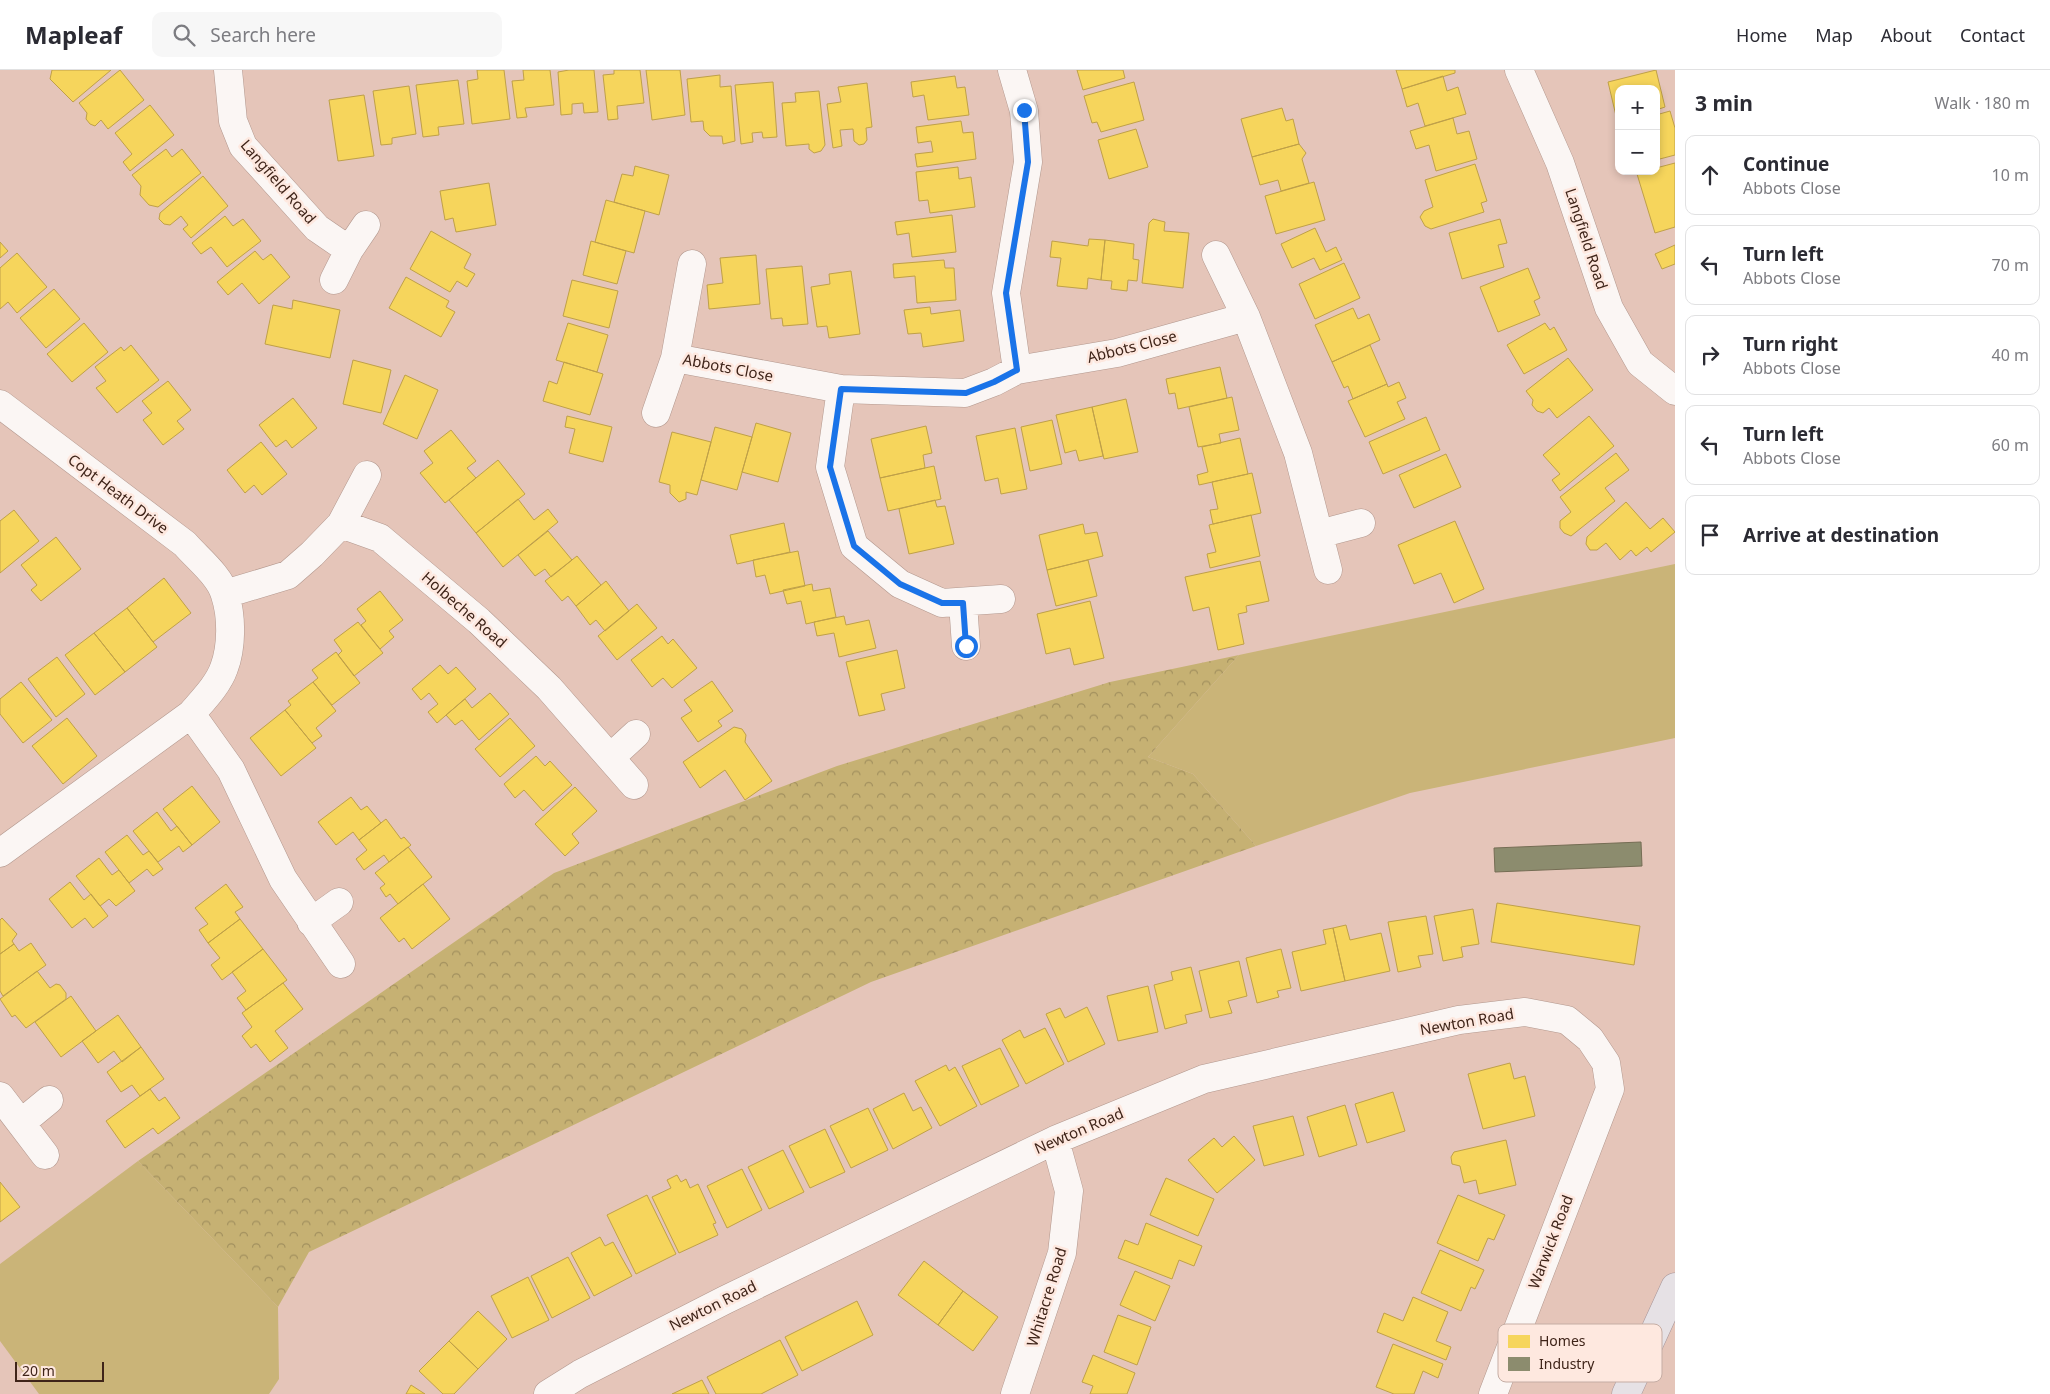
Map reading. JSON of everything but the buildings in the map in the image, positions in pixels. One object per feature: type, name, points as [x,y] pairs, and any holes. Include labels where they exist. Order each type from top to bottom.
[{"type":"main road","points":[[1658,1324],[1675,1287]]},
{"type":"main road","points":[[1626,1394],[1631,1382]]},
{"type":"street","name":"Langfield Road","points":[[228,70],[233,121],[243,146],[317,228],[349,250]]},
{"type":"street","points":[[1012,70],[1024,110],[1028,162],[1006,293],[1017,370]]},
{"type":"street","name":"Langfield Road","points":[[1519,70],[1560,162],[1609,308],[1640,362],[1675,392]]},
{"type":"street","points":[[334,280],[349,250],[366,225]]},
{"type":"street","points":[[1216,255],[1246,316],[1298,453],[1328,570]]},
{"type":"street","name":"Abbots Close","points":[[656,413],[675,358],[692,264]]},
{"type":"street","name":"Abbots Close","points":[[675,358],[841,389],[966,393],[1017,370],[1118,353],[1246,316]]},
{"type":"street","points":[[841,389],[830,467],[854,546],[900,584],[942,603],[1001,599]]},
{"type":"street","name":"Copt Heath Drive","points":[[0,404],[185,544],[210,571],[225,594],[230,629],[224,667],[212,690],[191,714],[0,853]]},
{"type":"street","points":[[225,594],[288,575],[312,554],[341,524],[367,475]]},
{"type":"street","points":[[1319,534],[1361,523]]},
{"type":"street","name":"Holbeche Road","points":[[341,524],[380,538],[479,621],[549,688],[634,785]]},
{"type":"street","points":[[963,603],[966,646]]},
{"type":"street","points":[[191,714],[231,770],[283,879],[341,964]]},
{"type":"street","points":[[611,757],[636,734]]},
{"type":"street","points":[[311,922],[339,902]]},
{"type":"street","name":"Newton Road","points":[[548,1394],[580,1374],[708,1308],[1055,1140],[1204,1079],[1459,1020],[1525,1012],[1567,1020],[1590,1039],[1606,1063],[1610,1089]]},
{"type":"street","name":"Warwick Road","points":[[1520,1324],[1610,1089]]},
{"type":"street","points":[[0,1096],[45,1154]]},
{"type":"street","points":[[21,1123],[49,1100]]},
{"type":"street","name":"Whitacre Road","points":[[1015,1394],[1062,1253],[1069,1191],[1055,1140]]},
{"type":"street","name":"Warwick Road","points":[[1493,1394],[1498,1381]]},
{"type":"shaded area","points":[[1675,564],[1675,738],[1410,793],[1256,846],[1193,774],[1148,757],[1239,655]]},
{"type":"shaded area","points":[[138,1161],[278,1307],[279,1379],[269,1394],[39,1394],[0,1341],[0,1264]]},
{"type":"green space","points":[[1239,655],[1148,757],[1193,774],[1256,846],[871,982],[309,1252],[278,1307],[138,1161],[554,873],[837,766],[1110,682]]},
{"type":"route","points":[[966,646],[963,603],[942,603],[900,584],[854,546],[830,467],[841,389],[966,393],[1017,370],[1006,293],[1028,162],[1024,110]]}]
